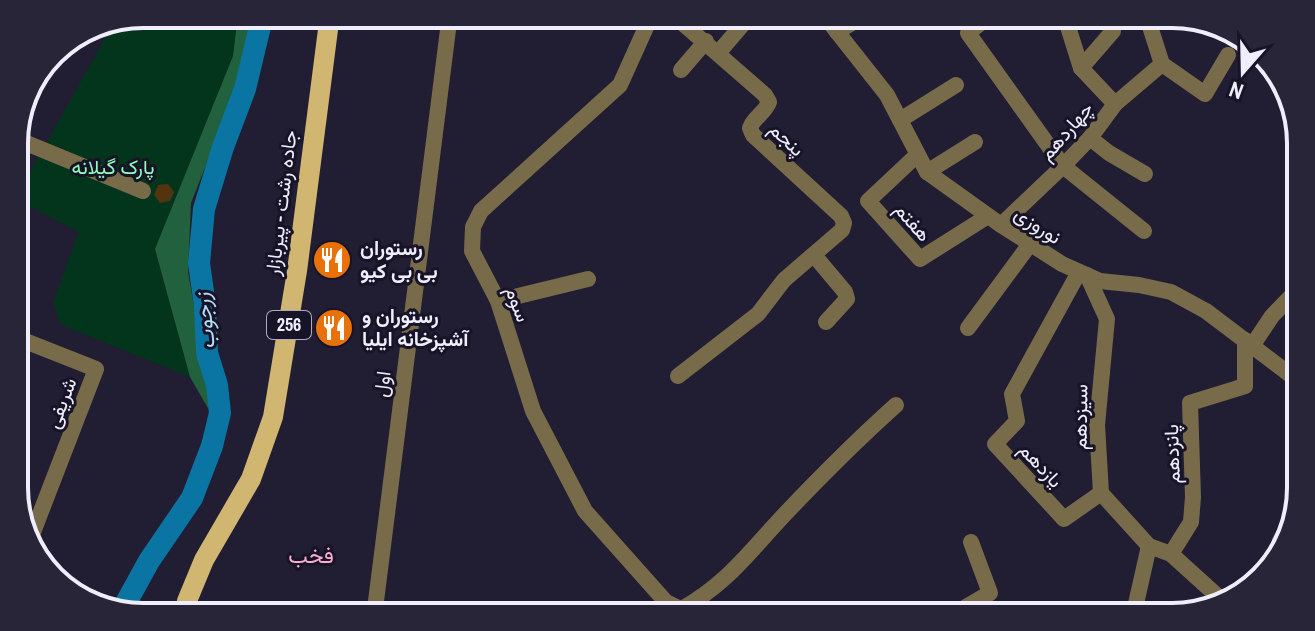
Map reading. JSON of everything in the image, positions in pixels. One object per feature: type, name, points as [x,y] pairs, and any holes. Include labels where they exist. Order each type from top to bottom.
[{"type":"main road","name":"جاده رشت - پیربازار","points":[[187,603],[204,560],[251,479],[273,417],[297,271],[328,28]]},
{"type":"street","name":"اول","points":[[376,603],[448,28]]},
{"type":"street","name":"سوم","points":[[646,28],[620,85],[481,211],[473,227],[472,251],[498,301],[533,411],[585,511],[668,603]]},
{"type":"street","name":"پنجم","points":[[690,28],[765,95],[769,102],[752,122],[750,128],[753,135],[841,216],[844,223],[842,230],[814,255]]},
{"type":"street","points":[[719,52],[740,28]]},
{"type":"street","name":"نوروزی","points":[[834,28],[887,95],[927,172],[1062,264],[1100,281],[1171,292],[1206,311],[1287,372]]},
{"type":"street","points":[[837,32],[844,28]]},
{"type":"street","points":[[974,28],[968,33],[1063,166],[1144,231]]},
{"type":"street","points":[[1068,28],[1081,68],[1115,104]]},
{"type":"street","points":[[1150,28],[1162,64],[1205,94],[1228,55]]},
{"type":"street","points":[[1081,68],[1113,31]]},
{"type":"street","points":[[681,70],[706,41]]},
{"type":"street","name":"چهاردهم","points":[[994,220],[1063,166],[1090,138],[1115,104],[1162,64]]},
{"type":"street","points":[[900,120],[956,85]]},
{"type":"street","points":[[1090,138],[1145,174]]},
{"type":"street","points":[[927,172],[975,142]]},
{"type":"street","points":[[28,144],[143,191]]},
{"type":"street","name":"هفتم","points":[[917,155],[868,201],[920,259],[994,220]]},
{"type":"street","points":[[968,328],[1030,244]]},
{"type":"street","points":[[678,376],[758,314],[784,280],[814,255],[845,292],[847,299],[826,322]]},
{"type":"street","name":"یازدهم","points":[[1083,273],[1012,394],[1017,421],[995,444],[1064,519],[1101,493]]},
{"type":"street","name":"سیزدهم","points":[[1083,273],[1107,319],[1097,425],[1101,493]]},
{"type":"street","points":[[498,301],[588,279]]},
{"type":"street","points":[[1248,343],[1287,300]]},
{"type":"street","name":"شریفی","points":[[28,342],[96,369],[35,527]]},
{"type":"street","name":"پانزدهم","points":[[1171,554],[1191,522],[1190,403],[1245,386],[1248,343]]},
{"type":"street","points":[[698,603],[733,573],[840,456],[896,405]]},
{"type":"street","points":[[1101,493],[1149,546],[1171,554],[1215,594]]},
{"type":"street","points":[[971,542],[990,593],[973,603]]},
{"type":"street","points":[[1136,603],[1149,546]]},
{"type":"green space","name":"پارک گیلانه","points":[[143,28],[236,28],[233,56],[155,249],[190,377],[61,325],[53,302],[79,232],[28,206],[28,176],[107,34]]},
{"type":"green space","points":[[236,28],[251,28],[240,79],[191,203],[188,272],[206,373],[209,410],[190,377],[155,249],[233,56]]},
{"type":"building","points":[[168,184],[174,192],[170,201],[160,203],[154,195],[158,185]]},
{"type":"waterway","name":"زرجوب","points":[[127,602],[149,561],[192,498],[212,446],[220,413],[217,385],[207,353],[199,263],[204,209],[245,89],[260,28]]},
{"type":"place","name":"رستوران بی بی کیو","points":[[332,260]]},
{"type":"place","name":"رستوران و آشپزخانه ایلیا","points":[[334,328]]},
{"type":"district","name":"فخب","points":[[311,555]]}]
